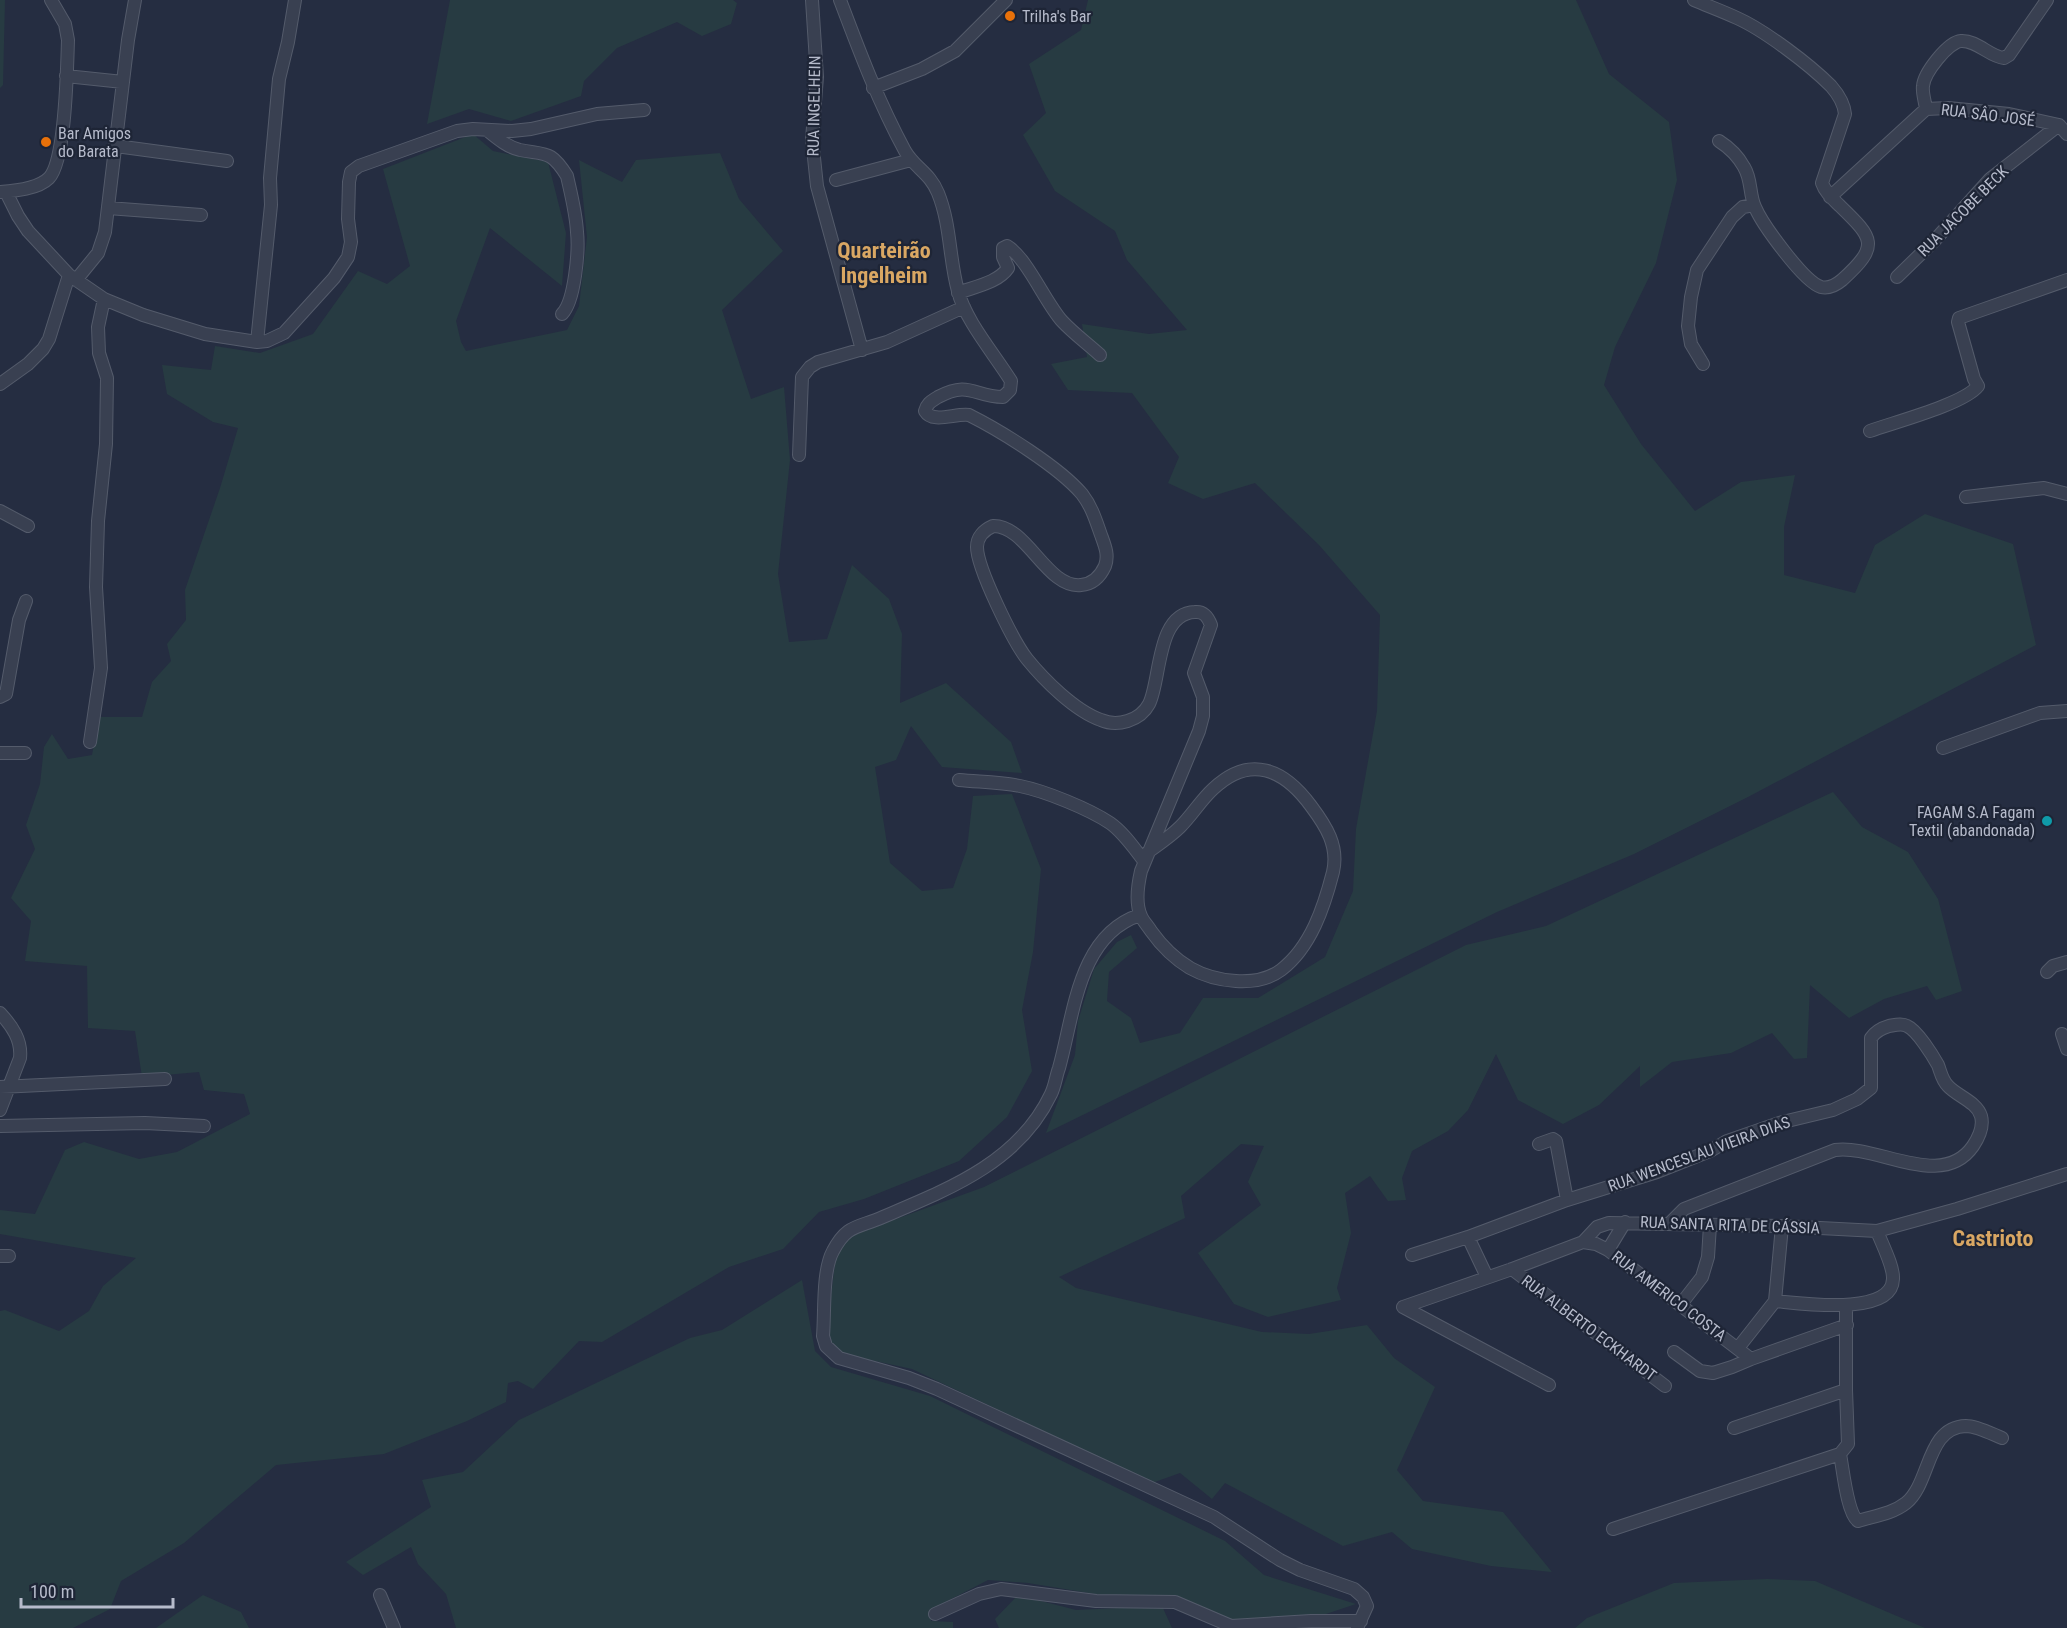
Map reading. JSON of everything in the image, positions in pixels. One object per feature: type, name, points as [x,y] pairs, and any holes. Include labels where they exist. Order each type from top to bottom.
[{"type":"street","points":[[51,0],[65,24],[68,40],[60,150],[53,173],[48,179],[38,186],[3,192],[28,231],[73,278],[104,299],[143,315],[205,334],[257,342],[267,341],[284,333],[334,278],[348,257],[351,242],[348,219],[349,182],[351,172],[359,166],[457,131],[531,129],[597,114],[644,110]]},
{"type":"street","points":[[0,384],[28,364],[43,349],[73,278],[98,253],[105,232],[135,0]]},
{"type":"street","points":[[257,342],[271,205],[270,178],[279,79],[295,0]]},
{"type":"street","name":"RUA INGELHEIN","points":[[812,0],[817,77],[812,139],[813,164],[862,350]]},
{"type":"street","points":[[840,0],[873,88],[911,160],[930,177],[945,211],[958,292],[964,307],[1011,381],[1012,386],[1003,397],[961,388],[948,392],[928,404],[927,415],[937,418],[960,414],[969,415],[1057,471],[1083,495],[1094,512],[1107,553],[1107,560],[1097,580],[1084,585],[1075,585],[1064,582],[1005,528],[993,526],[981,535],[977,548],[980,564],[1009,629],[1027,658],[1078,708],[1113,724],[1124,723],[1141,713],[1149,705],[1163,646],[1175,622],[1185,614],[1202,612],[1208,617],[1211,625],[1194,673],[1203,697],[1203,716],[1199,731],[1146,856],[1138,882],[1140,915],[1155,937],[1170,953],[1190,968],[1208,976],[1227,980],[1247,981],[1264,978],[1280,971],[1308,939],[1322,910],[1335,864],[1335,850],[1326,826],[1306,800],[1290,782],[1265,769],[1254,768],[1236,772],[1213,789],[1179,829],[1146,856]]},
{"type":"street","points":[[873,88],[922,69],[955,51],[1006,0]]},
{"type":"street","points":[[1694,0],[1738,18],[1769,37],[1831,87],[1839,98],[1844,106],[1845,114],[1822,180],[1823,188],[1867,234],[1869,242],[1865,256],[1859,264],[1829,288],[1813,283],[1802,273],[1754,205],[1746,169],[1728,146],[1719,141]]},
{"type":"street","points":[[1926,109],[1923,93],[1924,79],[1940,57],[1954,44],[1961,41],[1972,44],[1999,58],[2004,58],[2009,55],[2047,0]]},
{"type":"street","points":[[66,76],[123,82]]},
{"type":"street","name":"RUA SÂO JOSÉ","points":[[1830,196],[1926,109],[1948,108],[2009,114],[2063,130]]},
{"type":"street","points":[[488,130],[511,147],[548,154],[567,176],[578,241],[569,304],[562,314]]},
{"type":"street","name":"RUA JACOBE BECK","points":[[1897,277],[1935,240],[1990,179],[2063,130]]},
{"type":"street","points":[[116,146],[227,161]]},
{"type":"street","points":[[836,180],[911,160]]},
{"type":"street","points":[[1703,364],[1691,344],[1688,326],[1691,297],[1698,270],[1732,217],[1743,207],[1754,205]]},
{"type":"street","points":[[108,208],[201,215]]},
{"type":"street","points":[[958,292],[992,280],[1006,272],[1008,268],[1002,252],[1006,246],[1022,262],[1062,321],[1100,355]]},
{"type":"street","points":[[1870,431],[1963,398],[1977,388],[1958,322],[1959,318],[2067,280]]},
{"type":"street","points":[[90,742],[101,668],[96,587],[98,521],[106,444],[107,378],[99,353],[98,327],[104,299]]},
{"type":"street","points":[[799,455],[802,377],[810,367],[818,362],[887,342],[964,307]]},
{"type":"street","points":[[1966,497],[2044,488],[2067,494]]},
{"type":"street","points":[[0,511],[28,526]]},
{"type":"street","points":[[0,697],[6,694],[19,620],[26,601]]},
{"type":"street","points":[[1943,748],[2040,713],[2067,711]]},
{"type":"street","points":[[0,753],[25,753]]},
{"type":"street","points":[[959,780],[1019,786],[1041,792],[1094,814],[1115,828],[1146,856]]},
{"type":"street","points":[[935,1614],[979,1594],[1001,1589],[1096,1600],[1175,1602],[1221,1623],[1240,1627],[1311,1621],[1359,1625],[1367,1606],[1364,1597],[1354,1589],[1300,1570],[1263,1550],[1214,1517],[937,1389],[909,1378],[839,1358],[826,1346],[823,1336],[827,1273],[831,1254],[844,1233],[850,1228],[882,1218],[973,1175],[1004,1155],[1019,1141],[1052,1093],[1077,994],[1096,948],[1106,936],[1127,919],[1140,915]]},
{"type":"street","points":[[2047,972],[2053,966],[2067,962]]},
{"type":"street","points":[[0,1013],[14,1030],[21,1049],[20,1058],[5,1087],[0,1110]]},
{"type":"street","name":"RUA WENCESLAU VIEIRA DIAS","points":[[1412,1255],[1567,1200],[1657,1172],[1710,1151],[1726,1142],[1779,1123],[1833,1110],[1857,1099],[1871,1088],[1871,1038],[1878,1030],[1899,1024],[1908,1026],[1925,1046],[1949,1088],[1981,1114],[1982,1129],[1975,1144],[1961,1160],[1947,1165],[1928,1165],[1851,1150],[1835,1150],[1684,1209],[1669,1224]]},
{"type":"street","points":[[2062,1034],[2067,1049]]},
{"type":"street","points":[[5,1087],[165,1079]]},
{"type":"street","points":[[0,1126],[145,1124],[204,1126]]},
{"type":"street","points":[[1539,1144],[1555,1140],[1567,1200]]},
{"type":"street","name":"RUA SANTA RITA DE CÁSSIA","points":[[1549,1385],[1403,1307],[1583,1242],[1597,1227],[1609,1223],[1782,1226],[1877,1231],[1968,1206],[2067,1174]]},
{"type":"street","points":[[1608,1250],[1625,1222]]},
{"type":"street","points":[[1681,1304],[1702,1277],[1708,1257],[1710,1225]]},
{"type":"street","points":[[1738,1347],[1775,1301],[1782,1226]]},
{"type":"street","points":[[1775,1301],[1846,1306],[1883,1296],[1892,1287],[1893,1275],[1877,1231]]},
{"type":"street","points":[[1468,1237],[1487,1277]]},
{"type":"street","name":"RUA AMERICO COSTA","points":[[1583,1242],[1596,1244],[1608,1250],[1751,1359]]},
{"type":"street","name":"RUA ALBERTO ECKHARDT","points":[[1512,1269],[1665,1386]]},
{"type":"street","points":[[1613,1529],[1840,1454],[1847,1448],[1846,1306]]},
{"type":"street","points":[[1674,1352],[1706,1373],[1732,1367],[1847,1325]]},
{"type":"street","points":[[1734,1428],[1846,1390]]},
{"type":"street","points":[[1840,1454],[1852,1516],[1858,1521],[1891,1512],[1907,1502],[1919,1486],[1935,1447],[1944,1435],[1954,1429],[1968,1426],[2002,1438]]},
{"type":"street","points":[[380,1595],[394,1628]]},
{"type":"shaded area","points":[[0,0],[5,0],[3,85],[0,88]]},
{"type":"shaded area","points":[[450,0],[733,0],[737,3],[731,24],[702,36],[677,22],[617,48],[584,81],[581,96],[511,121],[469,109],[427,124]]},
{"type":"shaded area","points":[[1088,0],[1576,0],[1609,74],[1669,122],[1677,180],[1656,263],[1615,347],[1604,385],[1641,444],[1695,511],[1741,482],[1795,475],[1784,527],[1784,575],[1855,593],[1875,545],[1925,514],[2013,544],[2036,645],[1748,797],[1634,854],[1497,912],[1046,1133],[1075,1055],[1078,1021],[1094,969],[1117,942],[1131,935],[1137,948],[1109,972],[1107,1001],[1131,1018],[1140,1043],[1180,1033],[1203,998],[1258,998],[1325,957],[1353,891],[1356,829],[1377,711],[1380,615],[1319,545],[1255,483],[1203,499],[1168,483],[1179,457],[1132,393],[1068,390],[1051,364],[1087,357],[1082,324],[1149,334],[1187,330],[1127,260],[1115,231],[1055,191],[1023,135],[1046,113],[1029,64],[1081,30]]},
{"type":"shaded area","points":[[473,134],[493,151],[548,162],[566,233],[562,286],[490,228],[456,321],[461,342],[466,351],[567,330],[579,306],[587,237],[579,160],[622,182],[636,160],[720,153],[739,199],[783,251],[722,310],[751,399],[784,387],[790,460],[778,574],[789,642],[827,639],[852,565],[889,599],[902,634],[900,703],[946,683],[1011,742],[1022,773],[942,767],[911,726],[896,760],[875,767],[890,863],[922,891],[953,888],[967,849],[973,796],[1012,794],[1041,869],[1033,952],[1022,1010],[1032,1071],[1007,1117],[959,1161],[864,1199],[819,1212],[783,1249],[729,1267],[602,1342],[579,1341],[533,1389],[518,1381],[508,1383],[506,1402],[467,1421],[384,1454],[276,1465],[184,1543],[121,1581],[110,1609],[73,1628],[0,1628],[0,1311],[5,1310],[59,1331],[89,1311],[103,1286],[136,1258],[0,1234],[0,1210],[35,1214],[65,1150],[84,1142],[139,1159],[177,1152],[250,1114],[244,1094],[204,1090],[199,1072],[142,1077],[135,1031],[88,1028],[87,966],[25,961],[31,921],[11,898],[35,849],[26,825],[40,784],[44,747],[52,734],[68,759],[92,755],[99,717],[142,717],[152,682],[171,661],[167,644],[186,620],[185,590],[238,428],[213,422],[167,394],[162,365],[211,370],[215,346],[260,353],[313,334],[358,271],[387,284],[410,266],[383,169]]},
{"type":"shaded area","points":[[1833,792],[1862,827],[1908,852],[1938,899],[1962,991],[1936,1000],[1927,986],[1884,999],[1849,1018],[1810,985],[1807,1058],[1794,1059],[1772,1033],[1731,1053],[1672,1062],[1640,1087],[1640,1066],[1599,1105],[1563,1124],[1518,1100],[1496,1054],[1468,1110],[1448,1131],[1412,1151],[1402,1178],[1406,1200],[1388,1201],[1370,1176],[1345,1193],[1351,1233],[1337,1288],[1341,1300],[1268,1317],[1234,1304],[1198,1253],[1261,1205],[1248,1182],[1264,1146],[1241,1144],[1181,1196],[1185,1218],[1059,1277],[1076,1288],[1262,1332],[1309,1334],[1367,1325],[1394,1358],[1435,1387],[1397,1470],[1423,1501],[1503,1512],[1552,1572],[1491,1566],[1412,1549],[1392,1532],[1343,1546],[1225,1483],[1212,1499],[1180,1473],[1152,1483],[912,1369],[847,1355],[831,1348],[826,1338],[837,1246],[855,1234],[984,1187],[1466,945],[1546,926]]},
{"type":"shaded area","points":[[802,1280],[815,1351],[831,1367],[930,1396],[1225,1541],[1264,1575],[1356,1604],[1314,1618],[1230,1628],[1175,1595],[1101,1595],[1028,1583],[988,1580],[932,1609],[931,1621],[953,1622],[953,1628],[456,1628],[446,1594],[418,1564],[411,1547],[363,1575],[346,1562],[431,1507],[422,1480],[463,1472],[519,1420],[690,1338],[722,1330]]},
{"type":"shaded area","points":[[1767,1579],[1815,1581],[1925,1628],[1575,1628],[1587,1618],[1674,1583]]},
{"type":"shaded area","points":[[203,1595],[241,1612],[249,1628],[156,1628]]},
{"type":"shaded area","points":[[1018,1595],[1076,1610],[1162,1606],[1172,1628],[999,1628],[995,1619]]},
{"type":"place","name":"Trilha's Bar","points":[[1010,16]]},
{"type":"place","name":"Bar Amigos do Barata","points":[[46,142]]},
{"type":"place","name":"FAGAM S.A Fagam Textil (abandonada)","points":[[2047,821]]},
{"type":"district","name":"Quarteirão Ingelheim","points":[[884,262]]},
{"type":"district","name":"Castrioto","points":[[1993,1238]]}]
